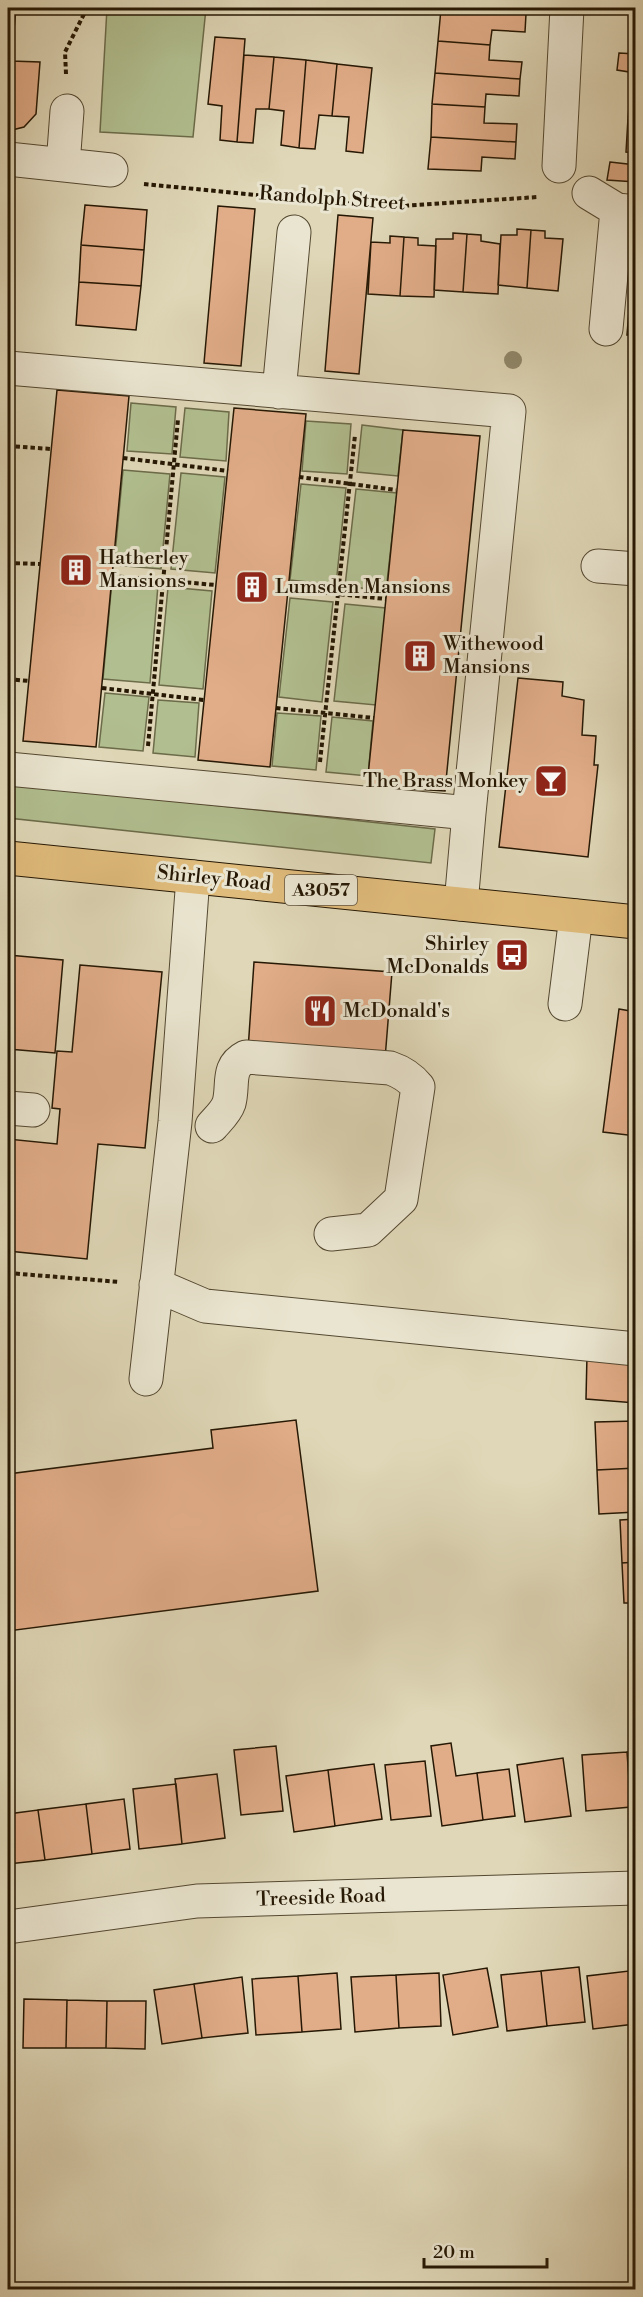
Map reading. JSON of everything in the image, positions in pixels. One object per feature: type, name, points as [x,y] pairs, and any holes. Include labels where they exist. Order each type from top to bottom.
[{"type":"main road","name":"Shirley Road","points":[[8,858],[636,922]]},
{"type":"street","points":[[559,166],[567,8]]},
{"type":"street","points":[[63,165],[67,111]]},
{"type":"street","points":[[8,159],[111,170]]},
{"type":"street","points":[[589,193],[626,211],[606,329]]},
{"type":"street","points":[[279,392],[294,232]]},
{"type":"street","points":[[8,368],[509,411],[461,904]]},
{"type":"street","points":[[598,566],[636,569]]},
{"type":"street","points":[[8,769],[469,813]]},
{"type":"street","points":[[146,1379],[175,1122],[193,877]]},
{"type":"street","points":[[564,1004],[576,916]]},
{"type":"street","points":[[212,1126],[229,1103],[233,1070],[237,1062],[246,1057],[390,1068],[402,1072],[413,1080],[418,1087],[401,1199],[368,1230],[331,1234]]},
{"type":"street","points":[[156,1285],[205,1306],[636,1349]]},
{"type":"street","name":"Treeside Road","points":[[8,1927],[197,1901],[636,1888]]},
{"type":"path","points":[[67,111],[65,52],[87,8]]},
{"type":"path","name":"Randolph Street","points":[[111,170],[142,184],[281,197]]},
{"type":"path","name":"Randolph Street","points":[[304,199],[386,207],[589,193]]},
{"type":"path","points":[[144,782],[182,383]]},
{"type":"path","points":[[317,799],[359,399]]},
{"type":"path","points":[[8,446],[51,449]]},
{"type":"path","points":[[123,458],[228,471]]},
{"type":"path","points":[[299,477],[396,490]]},
{"type":"path","points":[[8,562],[40,564]]},
{"type":"path","points":[[112,576],[216,585]]},
{"type":"path","points":[[288,589],[386,599]]},
{"type":"path","points":[[8,679],[29,681]]},
{"type":"path","points":[[102,688],[204,700]]},
{"type":"path","points":[[276,708],[374,718]]},
{"type":"path","points":[[8,1273],[156,1285]]},
{"type":"green space","points":[[107,8],[206,8],[193,137],[100,132]]},
{"type":"green space","points":[[131,403],[176,407],[172,454],[127,451]]},
{"type":"green space","points":[[185,408],[229,412],[226,461],[180,457]]},
{"type":"green space","points":[[306,421],[351,424],[347,474],[302,471]]},
{"type":"green space","points":[[362,425],[403,430],[398,476],[357,472]]},
{"type":"green space","points":[[123,470],[170,474],[161,569],[114,565]]},
{"type":"green space","points":[[181,473],[225,477],[215,573],[171,569]]},
{"type":"green space","points":[[301,484],[346,488],[336,585],[290,580]]},
{"type":"green space","points":[[356,489],[397,493],[386,591],[345,586]]},
{"type":"green space","points":[[112,581],[158,585],[150,683],[103,679]]},
{"type":"green space","points":[[168,587],[212,591],[203,689],[159,685]]},
{"type":"green space","points":[[290,598],[333,602],[322,702],[279,697]]},
{"type":"green space","points":[[345,604],[386,608],[376,705],[334,701]]},
{"type":"green space","points":[[105,693],[149,697],[143,751],[99,747]]},
{"type":"green space","points":[[158,700],[199,703],[195,757],[153,753]]},
{"type":"green space","points":[[277,713],[321,716],[316,770],[272,766]]},
{"type":"green space","points":[[332,717],[373,721],[368,776],[326,772]]},
{"type":"green space","points":[[8,783],[435,829],[431,863],[8,818]]},
{"type":"building","points":[[8,8],[16,8],[11,61],[40,62],[36,114],[24,127],[8,131]]},
{"type":"building","points":[[441,9],[526,14],[525,32],[492,30],[490,45],[438,41]]},
{"type":"building","points":[[215,37],[245,39],[237,142],[220,140],[222,106],[208,104]]},
{"type":"building","points":[[438,41],[490,45],[489,60],[522,62],[520,79],[435,73]]},
{"type":"building","points":[[619,53],[636,54],[636,73],[617,70]]},
{"type":"building","points":[[244,55],[274,57],[269,109],[256,109],[253,143],[237,142]]},
{"type":"building","points":[[274,57],[306,60],[299,148],[281,145],[284,111],[269,109]]},
{"type":"building","points":[[306,60],[337,64],[332,116],[319,115],[315,149],[299,148]]},
{"type":"building","points":[[337,64],[372,68],[363,153],[346,151],[349,117],[332,116]]},
{"type":"building","points":[[435,73],[520,79],[519,96],[486,94],[485,107],[432,104]]},
{"type":"building","points":[[631,86],[636,86],[636,119],[628,118]]},
{"type":"building","points":[[432,104],[485,107],[484,123],[517,124],[516,142],[431,137]]},
{"type":"building","points":[[628,118],[636,119],[636,153],[626,152]]},
{"type":"building","points":[[431,137],[516,142],[515,159],[482,157],[481,171],[428,169]]},
{"type":"building","points":[[610,162],[636,165],[636,182],[607,180]]},
{"type":"building","points":[[85,205],[147,210],[144,250],[81,245]]},
{"type":"building","points":[[218,206],[255,209],[241,366],[204,363]]},
{"type":"building","points":[[338,215],[373,218],[359,374],[325,371]]},
{"type":"building","points":[[517,229],[531,230],[527,288],[498,285],[501,235],[517,235]]},
{"type":"building","points":[[531,230],[545,231],[545,238],[563,239],[558,291],[527,288]]},
{"type":"building","points":[[453,233],[467,234],[463,292],[434,290],[436,239],[453,239]]},
{"type":"building","points":[[467,234],[481,235],[481,241],[500,244],[498,294],[463,292]]},
{"type":"building","points":[[390,236],[404,237],[400,296],[368,294],[371,242],[390,243]]},
{"type":"building","points":[[404,237],[418,238],[418,245],[436,246],[434,297],[400,296]]},
{"type":"building","points":[[635,238],[636,335],[627,335]]},
{"type":"building","points":[[81,245],[144,250],[141,286],[79,282]]},
{"type":"building","points":[[79,282],[141,286],[136,330],[76,325]]},
{"type":"building","name":"Hatherley Mansions","points":[[57,390],[129,396],[96,747],[23,741]]},
{"type":"building","name":"Lumsden Mansions","points":[[234,408],[306,414],[270,767],[198,760]]},
{"type":"building","name":"Withewood Mansions","points":[[403,430],[480,436],[445,791],[367,786]]},
{"type":"building","name":"The Brass Monkey","points":[[518,678],[563,682],[562,696],[584,700],[582,735],[596,736],[594,765],[598,765],[588,857],[499,847]]},
{"type":"building","points":[[8,955],[63,960],[55,1053],[8,1049]]},
{"type":"building","name":"McDonald's","points":[[254,962],[392,972],[385,1059],[248,1050]]},
{"type":"building","points":[[80,965],[162,972],[145,1148],[98,1144],[87,1259],[8,1251],[8,1139],[57,1144],[60,1109],[52,1108],[57,1051],[72,1052]]},
{"type":"building","points":[[619,1009],[636,1012],[636,1136],[603,1132]]},
{"type":"building","points":[[587,1355],[636,1360],[636,1403],[586,1399]]},
{"type":"building","points":[[296,1420],[318,1591],[8,1631],[8,1474],[213,1448],[211,1430]]},
{"type":"building","points":[[636,1421],[636,1468],[597,1470],[595,1422]]},
{"type":"building","points":[[636,1468],[636,1512],[599,1514],[597,1470]]},
{"type":"building","points":[[636,1519],[636,1562],[622,1563],[620,1520]]},
{"type":"building","points":[[636,1562],[636,1603],[624,1603],[622,1563]]},
{"type":"building","points":[[451,1743],[456,1776],[477,1773],[483,1820],[442,1826],[431,1746]]},
{"type":"building","points":[[276,1746],[283,1811],[241,1815],[234,1750]]},
{"type":"building","points":[[636,1751],[636,1807],[631,1807],[627,1752]]},
{"type":"building","points":[[627,1752],[631,1807],[586,1811],[582,1755]]},
{"type":"building","points":[[563,1758],[571,1816],[525,1822],[517,1765]]},
{"type":"building","points":[[425,1761],[431,1816],[391,1820],[385,1765]]},
{"type":"building","points":[[374,1764],[382,1819],[335,1826],[328,1770]]},
{"type":"building","points":[[509,1769],[515,1816],[483,1820],[477,1773]]},
{"type":"building","points":[[328,1770],[335,1826],[294,1832],[286,1776]]},
{"type":"building","points":[[217,1774],[225,1838],[182,1844],[175,1779]]},
{"type":"building","points":[[176,1784],[182,1844],[139,1849],[133,1789]]},
{"type":"building","points":[[124,1799],[130,1849],[92,1854],[86,1804]]},
{"type":"building","points":[[86,1804],[92,1854],[45,1860],[38,1810]]},
{"type":"building","points":[[38,1810],[45,1860],[8,1864],[8,1814]]},
{"type":"building","points":[[579,1967],[585,2022],[547,2026],[541,1971]]},
{"type":"building","points":[[487,1968],[498,2027],[453,2035],[443,1975]]},
{"type":"building","points":[[541,1971],[547,2026],[507,2031],[501,1975]]},
{"type":"building","points":[[629,1971],[636,1971],[636,2024],[635,2024]]},
{"type":"building","points":[[629,1971],[635,2024],[593,2029],[587,1976]]},
{"type":"building","points":[[337,1973],[341,2029],[302,2032],[298,1976]]},
{"type":"building","points":[[439,1973],[441,2026],[399,2028],[396,1975]]},
{"type":"building","points":[[396,1975],[399,2028],[355,2032],[351,1977]]},
{"type":"building","points":[[298,1976],[302,2032],[256,2035],[252,1979]]},
{"type":"building","points":[[242,1977],[248,2033],[202,2038],[194,1984]]},
{"type":"building","points":[[194,1984],[202,2038],[162,2044],[154,1990]]},
{"type":"building","points":[[24,1999],[67,2000],[66,2048],[23,2048]]},
{"type":"building","points":[[67,2000],[107,2001],[106,2048],[66,2048]]},
{"type":"building","points":[[8,2001],[14,2051],[8,2052]]},
{"type":"building","points":[[107,2001],[146,2001],[145,2049],[106,2048]]},
{"type":"place","name":"Hatherley Mansions","points":[[76,570]]},
{"type":"place","name":"Lumsden Mansions","points":[[252,587]]},
{"type":"place","name":"Withewood Mansions","points":[[420,656]]},
{"type":"place","name":"The Brass Monkey","points":[[551,781]]},
{"type":"place","name":"Shirley McDonalds","points":[[512,955]]},
{"type":"place","name":"McDonald's","points":[[320,1011]]}]
